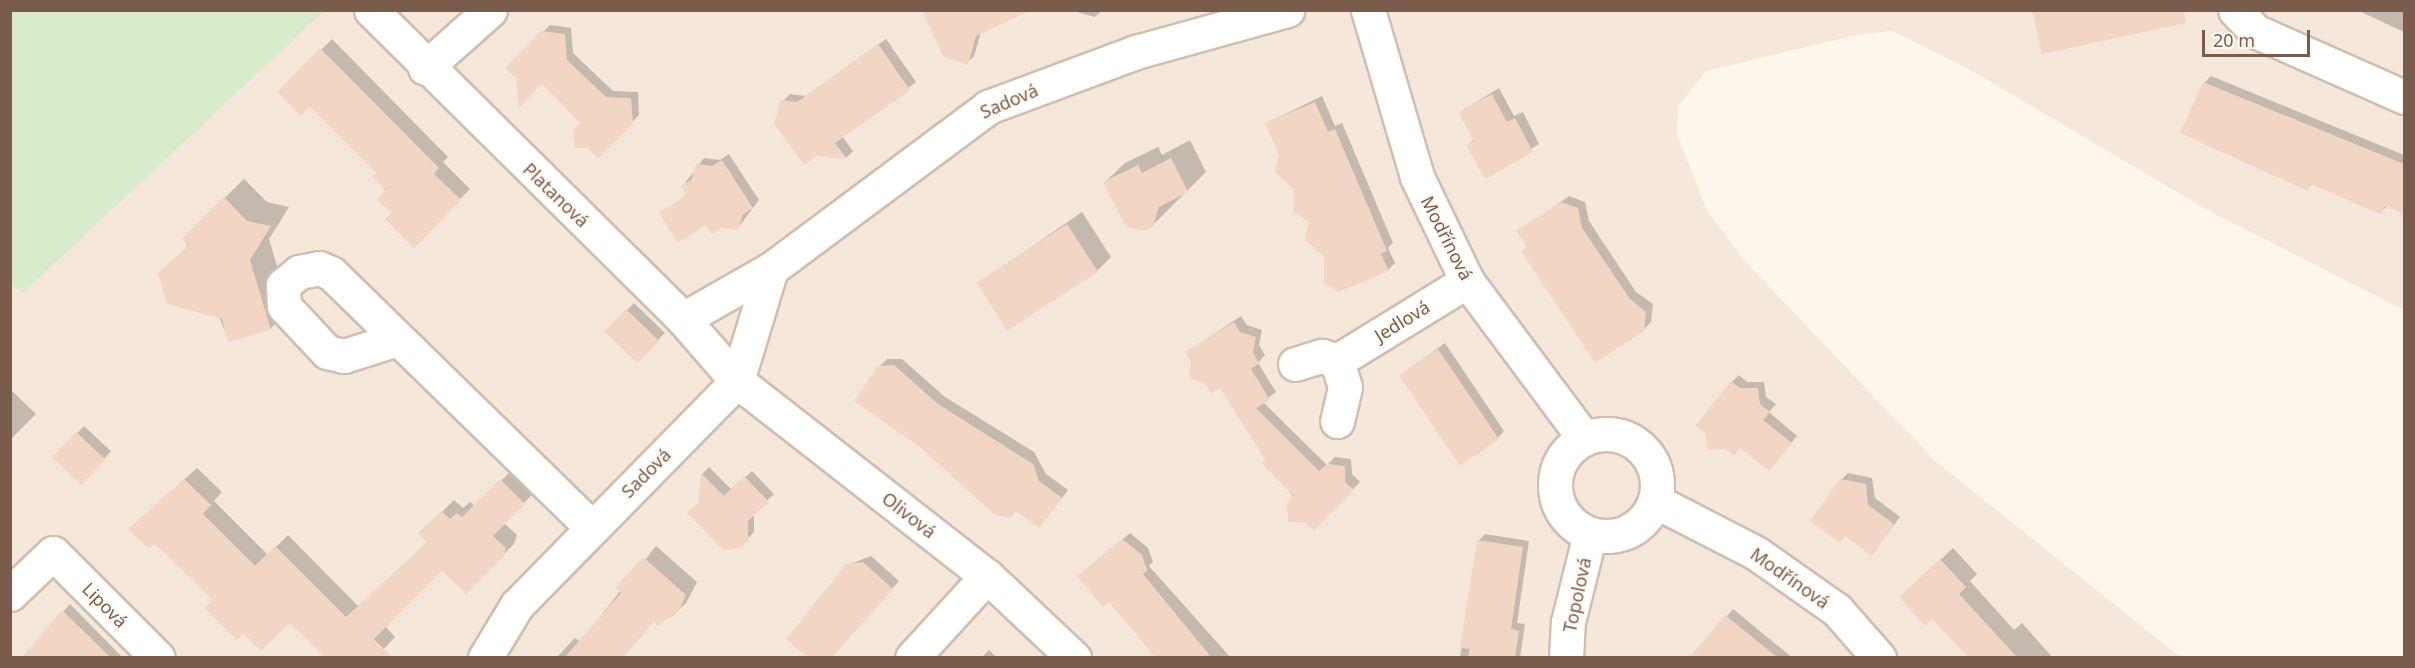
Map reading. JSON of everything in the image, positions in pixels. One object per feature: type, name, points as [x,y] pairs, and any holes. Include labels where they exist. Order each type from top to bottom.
[{"type":"street","name":"Platanová","points":[[371,10],[425,68],[683,319],[737,381]]},
{"type":"street","points":[[425,68],[490,10]]},
{"type":"street","name":"Sadová","points":[[683,319],[771,269],[988,107],[1136,52],[1287,10]]},
{"type":"street","name":"Modřínová","points":[[1368,10],[1417,177],[1467,281],[1584,438]]},
{"type":"street","points":[[2235,10],[2255,31],[2404,97]]},
{"type":"street","name":"Sadová","points":[[485,657],[517,605],[591,527],[737,381],[771,269]]},
{"type":"street","name":"Jedlová","points":[[1338,361],[1467,281]]},
{"type":"street","points":[[397,339],[591,527]]},
{"type":"street","points":[[1295,364],[1322,356],[1338,361],[1345,387],[1336,421]]},
{"type":"street","name":"Olivová","points":[[737,381],[987,576],[1074,657]]},
{"type":"street","points":[[1618,434],[1646,452],[1658,484],[1655,501],[1636,526],[1614,535],[1590,534],[1562,513],[1554,479],[1569,448],[1584,438],[1618,434]]},
{"type":"street","name":"Modřínová","points":[[1655,501],[1756,553],[1837,610],[1879,657]]},
{"type":"street","name":"Topolová","points":[[1566,657],[1568,622],[1590,534]]},
{"type":"street","name":"Lipová","points":[[10,594],[53,553],[158,657]]},
{"type":"street","points":[[912,657],[987,576]]},
{"type":"shaded area","points":[[10,11],[2404,11],[2404,310],[2209,211],[1967,68],[1893,31],[1861,34],[1706,71],[1678,106],[1677,134],[1706,209],[1743,259],[1935,461],[2180,657],[11,657]]},
{"type":"green space","points":[[11,10],[322,10],[323,12],[23,293],[10,283]]},
{"type":"building","points":[[922,10],[1031,10],[976,36],[968,65],[943,56]]},
{"type":"building","points":[[2032,10],[2184,10],[2186,23],[2042,54]]},
{"type":"building","points":[[541,31],[565,34],[567,60],[606,97],[631,98],[633,124],[598,159],[588,148],[575,148],[573,130],[580,123],[542,84],[519,108],[516,78],[505,68]]},
{"type":"building","points":[[878,44],[910,90],[835,143],[847,159],[816,156],[804,165],[774,124],[781,100],[797,102]]},
{"type":"building","points":[[320,48],[439,168],[434,174],[461,200],[414,248],[385,219],[391,213],[377,199],[386,190],[372,177],[376,173],[310,107],[301,116],[277,92]]},
{"type":"building","points":[[2203,82],[2404,164],[2404,214],[2385,206],[2380,214],[2311,184],[2308,191],[2180,133]]},
{"type":"building","points":[[1492,94],[1507,122],[1515,118],[1533,152],[1485,179],[1466,145],[1474,141],[1458,112]]},
{"type":"building","points":[[1315,102],[1328,132],[1335,129],[1387,251],[1381,254],[1389,271],[1339,292],[1324,283],[1324,257],[1305,239],[1309,222],[1293,212],[1293,189],[1274,171],[1279,155],[1265,123]]},
{"type":"building","points":[[1171,158],[1188,192],[1159,207],[1153,227],[1144,231],[1126,227],[1103,182],[1138,165],[1142,173]]},
{"type":"building","points":[[722,160],[753,208],[743,214],[738,230],[721,228],[712,234],[706,225],[678,243],[659,213],[687,195],[681,186],[691,180],[696,164],[712,166]]},
{"type":"building","points":[[224,197],[247,221],[271,226],[250,260],[271,330],[228,342],[222,319],[167,304],[158,273],[189,245],[182,239]]},
{"type":"building","points":[[1561,202],[1578,208],[1582,228],[1630,299],[1646,312],[1644,331],[1595,363],[1521,251],[1527,247],[1516,231]]},
{"type":"building","points":[[1067,224],[1098,272],[1007,331],[976,283]]},
{"type":"building","points":[[626,309],[659,341],[638,363],[604,331]]},
{"type":"building","points":[[1234,322],[1240,332],[1256,337],[1253,352],[1259,363],[1251,369],[1270,400],[1256,408],[1319,471],[1327,464],[1345,466],[1345,482],[1354,490],[1314,531],[1305,523],[1288,522],[1287,503],[1294,496],[1261,463],[1265,459],[1220,388],[1211,393],[1203,382],[1189,379],[1191,362],[1185,352]]},
{"type":"building","points":[[1438,349],[1499,439],[1460,466],[1399,375]]},
{"type":"building","points":[[894,365],[938,404],[1033,464],[1039,481],[1062,498],[1039,528],[1016,511],[1011,518],[995,515],[921,448],[854,401],[878,366]]},
{"type":"building","points":[[1731,381],[1740,388],[1758,388],[1760,404],[1770,412],[1763,420],[1792,443],[1769,471],[1740,448],[1734,456],[1725,449],[1708,450],[1705,433],[1695,426]]},
{"type":"building","points":[[76,432],[105,459],[81,485],[52,458]]},
{"type":"building","points":[[701,473],[724,496],[744,476],[769,502],[748,521],[748,541],[741,548],[723,550],[687,513],[698,503]]},
{"type":"building","points":[[184,479],[211,505],[203,514],[255,566],[275,546],[346,617],[427,542],[418,533],[441,511],[450,519],[457,513],[462,517],[500,479],[525,504],[493,536],[506,548],[503,557],[466,594],[442,571],[374,639],[392,657],[325,657],[290,623],[261,651],[244,634],[237,640],[205,608],[213,600],[154,543],[149,549],[128,529]]},
{"type":"building","points":[[1840,479],[1866,484],[1868,505],[1894,524],[1872,556],[1845,536],[1840,543],[1810,521]]},
{"type":"building","points":[[1122,539],[1142,555],[1147,570],[1143,574],[1211,657],[1155,657],[1109,602],[1103,607],[1077,576]]},
{"type":"building","points":[[1477,540],[1523,547],[1511,629],[1519,631],[1515,657],[1468,657],[1470,649],[1460,648]]},
{"type":"building","points":[[643,557],[686,595],[679,611],[658,626],[654,622],[623,657],[565,657],[621,593],[615,588]]},
{"type":"building","points":[[1940,559],[1966,587],[1959,594],[2017,657],[1968,657],[1932,619],[1925,626],[1899,597]]},
{"type":"building","points":[[863,562],[893,589],[832,657],[807,657],[786,639],[846,564]]},
{"type":"building","points":[[62,610],[110,657],[22,657]]},
{"type":"building","points":[[1725,615],[1777,657],[1690,657]]}]
